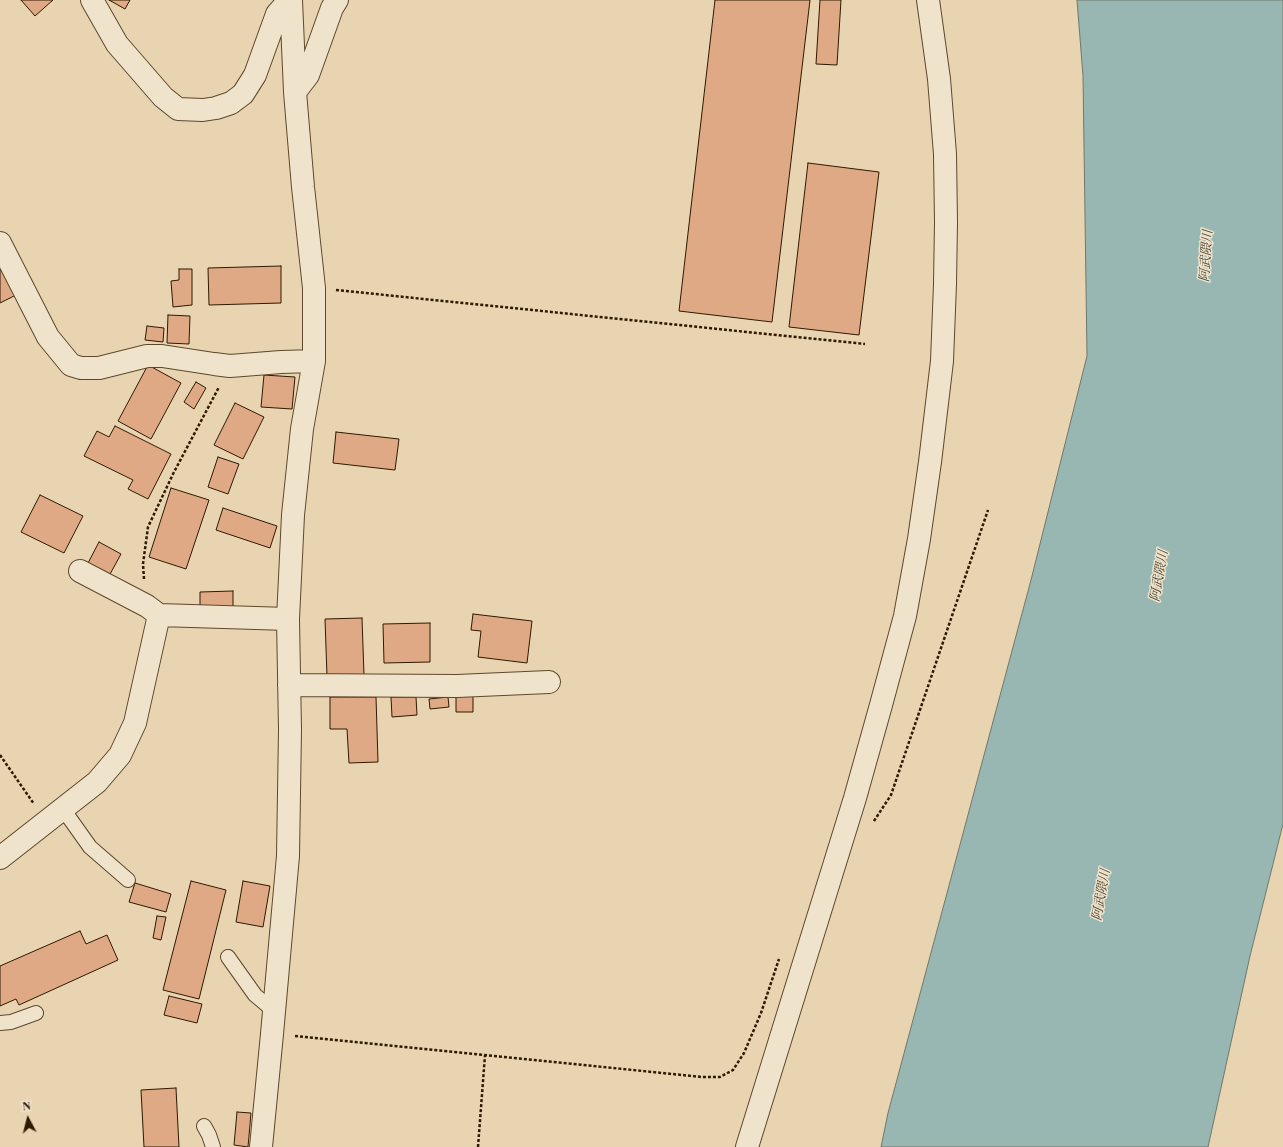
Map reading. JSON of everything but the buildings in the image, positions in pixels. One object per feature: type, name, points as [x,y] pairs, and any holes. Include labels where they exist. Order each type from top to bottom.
[{"type":"street","points":[[92,0],[117,44],[163,97],[178,109],[203,110],[216,108],[231,103],[243,94],[255,76],[277,14],[291,1]]},
{"type":"street","points":[[295,92],[308,75],[332,8],[337,0]]},
{"type":"street","points":[[747,1147],[855,798],[905,616],[919,539],[942,361],[946,276],[945,154],[939,79],[928,0]]},
{"type":"street","points":[[261,1147],[288,856],[290,685],[288,619],[293,515],[302,429],[314,361],[314,288],[303,187],[295,92],[291,1]]},
{"type":"street","points":[[0,243],[48,337],[70,365],[81,368],[99,368],[147,356],[162,356],[230,366],[314,361]]},
{"type":"street","points":[[80,570],[153,611],[288,619]]},
{"type":"street","points":[[0,858],[97,782],[120,755],[134,723],[153,611]]},
{"type":"street","points":[[290,685],[457,686],[548,682]]},
{"type":"lane","points":[[63,809],[90,847],[128,880]]},
{"type":"lane","points":[[228,957],[255,995],[274,1011]]},
{"type":"lane","points":[[0,1023],[11,1022],[36,1013]]},
{"type":"lane","points":[[204,1126],[213,1147]]},
{"type":"path","points":[[314,288],[864,344]]},
{"type":"path","points":[[153,611],[143,564],[148,527],[230,366]]},
{"type":"path","points":[[0,755],[46,822]]},
{"type":"path","points":[[272,1034],[702,1077]]},
{"type":"path","points":[[478,1147],[486,1055]]},
{"type":"water","name":"阿武隈川","points":[[1077,0],[1283,0],[1283,824],[1250,956],[1208,1147],[881,1147],[888,1113],[1031,580],[1087,356],[1083,76]]}]
